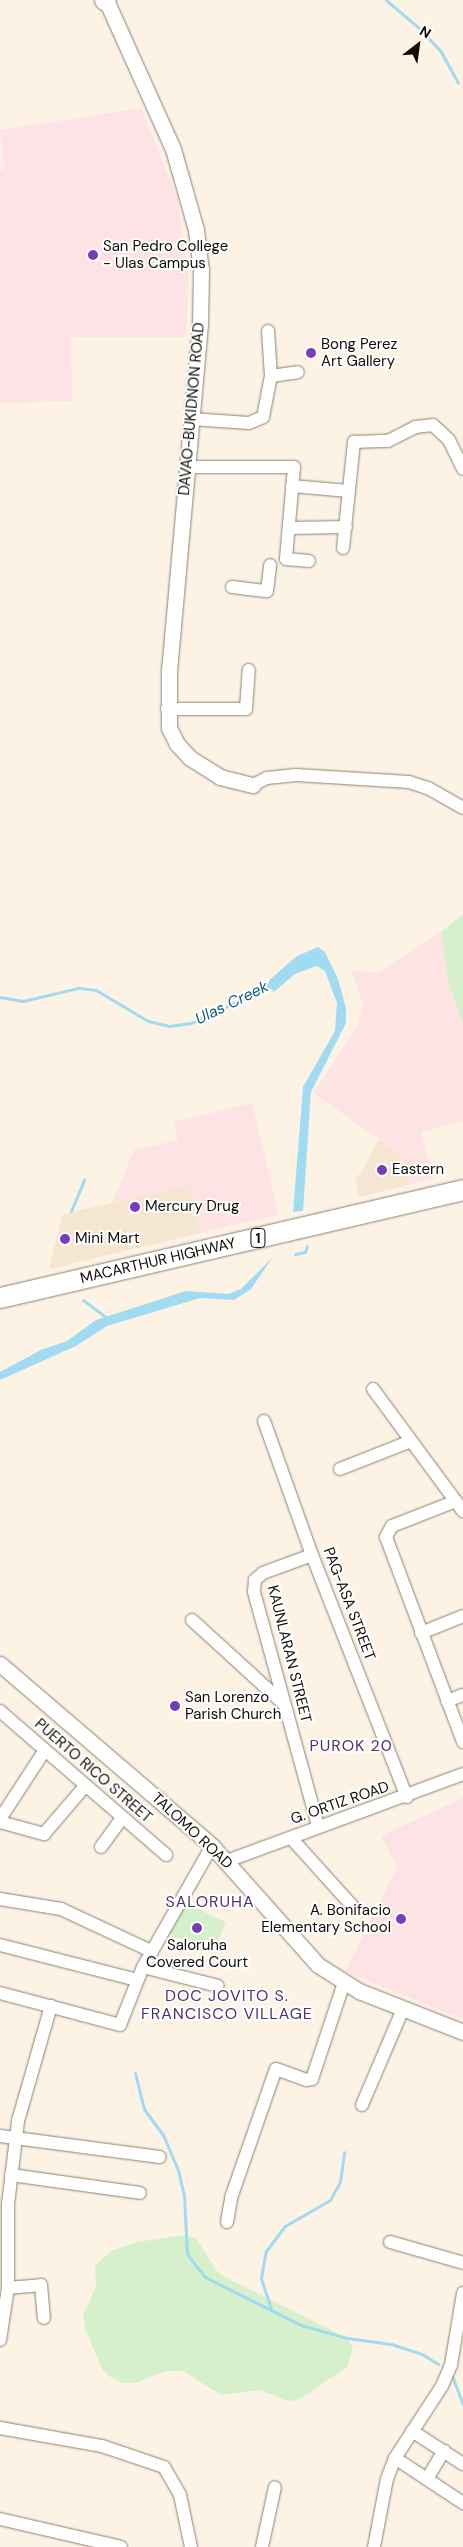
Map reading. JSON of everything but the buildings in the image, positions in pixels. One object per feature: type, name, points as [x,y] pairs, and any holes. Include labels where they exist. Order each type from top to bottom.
[{"type":"highway","name":"MACARTHUR HIGHWAY","points":[[0,1298],[463,1190]]},
{"type":"street","name":"DAVAO-BUKIDNON ROAD","points":[[106,0],[173,149],[196,230],[201,269],[202,308],[187,467],[168,709],[169,728],[177,744],[190,758],[220,777],[253,786]]},
{"type":"street","points":[[191,418],[237,424],[258,422],[267,408],[271,376],[268,331]]},
{"type":"street","points":[[271,376],[298,372]]},
{"type":"street","points":[[343,548],[354,442],[393,439],[426,424],[433,425],[445,434],[463,469]]},
{"type":"street","points":[[187,467],[294,467],[286,558],[309,561]]},
{"type":"street","points":[[292,486],[349,491]]},
{"type":"street","points":[[289,528],[346,527]]},
{"type":"street","points":[[232,586],[267,591],[270,565]]},
{"type":"street","points":[[168,709],[246,709],[249,670]]},
{"type":"street","points":[[253,786],[267,778],[296,775],[409,782],[428,788],[463,808]]},
{"type":"street","points":[[373,1389],[459,1506],[392,1526],[387,1532],[386,1541],[463,1742]]},
{"type":"street","name":"PAG-ASA STREET","points":[[264,1421],[312,1555],[407,1797]]},
{"type":"street","points":[[340,1469],[411,1441]]},
{"type":"street","name":"KAUNLARAN STREET","points":[[312,1555],[263,1573],[254,1585],[284,1704],[318,1826]]},
{"type":"street","points":[[422,1633],[463,1616]]},
{"type":"street","points":[[192,1620],[284,1704]]},
{"type":"street","name":"TALOMO ROAD","points":[[0,1664],[212,1846],[307,1955],[344,1983],[403,2009],[463,2032]]},
{"type":"street","points":[[448,1701],[463,1695]]},
{"type":"street","name":"PUERTO RICO STREET","points":[[2,1718],[45,1750],[166,1855]]},
{"type":"street","points":[[45,1750],[0,1820],[44,1834],[85,1786]]},
{"type":"street","name":"G. ORTIZ ROAD","points":[[227,1862],[318,1826],[407,1797],[463,1774]]},
{"type":"street","points":[[101,1846],[122,1818]]},
{"type":"street","points":[[291,1838],[354,1908]]},
{"type":"street","points":[[0,1993],[120,2026],[137,1980],[151,1951],[212,1846]]},
{"type":"street","points":[[0,1899],[61,1909],[151,1951]]},
{"type":"street","points":[[0,1945],[137,1980]]},
{"type":"street","points":[[143,1967],[218,1986]]},
{"type":"street","points":[[227,2222],[232,2195],[276,2069],[306,2080],[312,2079],[344,1983]]},
{"type":"street","points":[[0,2340],[8,2288],[8,2204],[16,2139],[51,2006]]},
{"type":"street","points":[[362,2105],[403,2009]]},
{"type":"street","points":[[0,2136],[160,2157]]},
{"type":"street","points":[[11,2176],[140,2193]]},
{"type":"street","points":[[390,2242],[463,2263]]},
{"type":"street","points":[[8,2288],[41,2285],[44,2318]]},
{"type":"street","points":[[374,2547],[387,2479],[395,2458],[451,2365],[463,2293]]},
{"type":"street","points":[[0,2428],[102,2446],[164,2467],[180,2495],[191,2547]]},
{"type":"street","points":[[412,2431],[463,2464]]},
{"type":"street","points":[[427,2479],[444,2452]]},
{"type":"street","points":[[395,2458],[463,2503]]},
{"type":"street","points":[[262,2547],[275,2487]]},
{"type":"street","points":[[0,2519],[121,2547]]},
{"type":"shaded area","name":"San Pedro College - Ulas Campus","points":[[141,108],[177,197],[189,278],[186,337],[71,337],[72,401],[0,403],[0,170],[4,169],[0,130]]},
{"type":"shaded area","points":[[441,932],[449,986],[463,1023],[463,1121],[421,1132],[433,1179],[409,1185],[402,1155],[313,1093],[358,1026],[363,1004],[351,971],[379,972]]},
{"type":"shaded area","points":[[252,1103],[279,1215],[200,1233],[189,1185],[112,1203],[134,1150],[178,1140],[173,1122]]},
{"type":"shaded area","points":[[378,1139],[402,1155],[409,1185],[359,1197],[355,1179],[363,1170]]},
{"type":"shaded area","points":[[189,1185],[200,1233],[49,1269],[63,1214]]},
{"type":"shaded area","name":"A. Bonifacio Elementary School","points":[[463,1798],[463,2019],[345,1972],[397,1867],[381,1836]]},
{"type":"green space","points":[[463,914],[463,1023],[449,986],[441,932]]},
{"type":"green space","name":"Saloruha Covered Court","points":[[183,1902],[226,1922],[213,1953],[168,1933]]},
{"type":"green space","points":[[184,2235],[196,2238],[216,2270],[225,2277],[347,2338],[353,2348],[347,2367],[298,2400],[287,2401],[260,2390],[221,2395],[183,2371],[166,2371],[135,2383],[123,2383],[109,2376],[102,2369],[85,2328],[83,2316],[96,2286],[95,2266],[111,2251],[137,2242]]},
{"type":"water","points":[[318,947],[325,952],[338,979],[346,1008],[346,1023],[311,1092],[303,1211],[293,1212],[303,1087],[335,1031],[337,1003],[325,971],[317,966],[295,974],[275,991],[252,995],[297,956]]},
{"type":"water","points":[[272,1258],[251,1289],[234,1300],[200,1298],[107,1326],[76,1346],[0,1380],[0,1372],[41,1350],[67,1341],[96,1320],[186,1291],[228,1294],[241,1289]]},
{"type":"waterway","points":[[386,0],[419,28],[441,52],[458,83]]},
{"type":"waterway","name":"Ulas Creek","points":[[0,997],[23,1001],[78,988],[96,990],[148,1021],[169,1026],[191,1023],[254,994]]},
{"type":"waterway","points":[[71,1211],[84,1180]]},
{"type":"waterway","name":"Ulas Creek","points":[[295,1254],[305,1252],[307,1246]]},
{"type":"waterway","points":[[83,1300],[108,1319]]},
{"type":"waterway","points":[[135,2073],[144,2109],[164,2137],[178,2170],[184,2196],[187,2254],[205,2277],[301,2325],[347,2338],[391,2344],[422,2354],[438,2364]]},
{"type":"waterway","points":[[271,2309],[261,2278],[266,2251],[285,2226],[330,2200],[340,2182],[344,2152]]},
{"type":"waterway","points":[[452,2376],[463,2404]]},
{"type":"place","name":"San Pedro College - Ulas Campus","points":[[93,255]]},
{"type":"place","name":"Bong Perez Art Gallery","points":[[311,353]]},
{"type":"place","name":"Eastern","points":[[382,1170]]},
{"type":"place","name":"Mercury Drug","points":[[135,1207]]},
{"type":"place","name":"Mini Mart","points":[[65,1239]]},
{"type":"place","name":"San Lorenzo Parish Church","points":[[175,1706]]},
{"type":"place","name":"A. Bonifacio Elementary School","points":[[401,1919]]},
{"type":"place","name":"Saloruha Covered Court","points":[[197,1928]]},
{"type":"district","name":"PUROK 20","points":[[351,1746]]},
{"type":"district","name":"SALORUHA","points":[[210,1902]]},
{"type":"district","name":"DOC JOVITO S. FRANCISCO VILLAGE","points":[[227,2005]]}]
